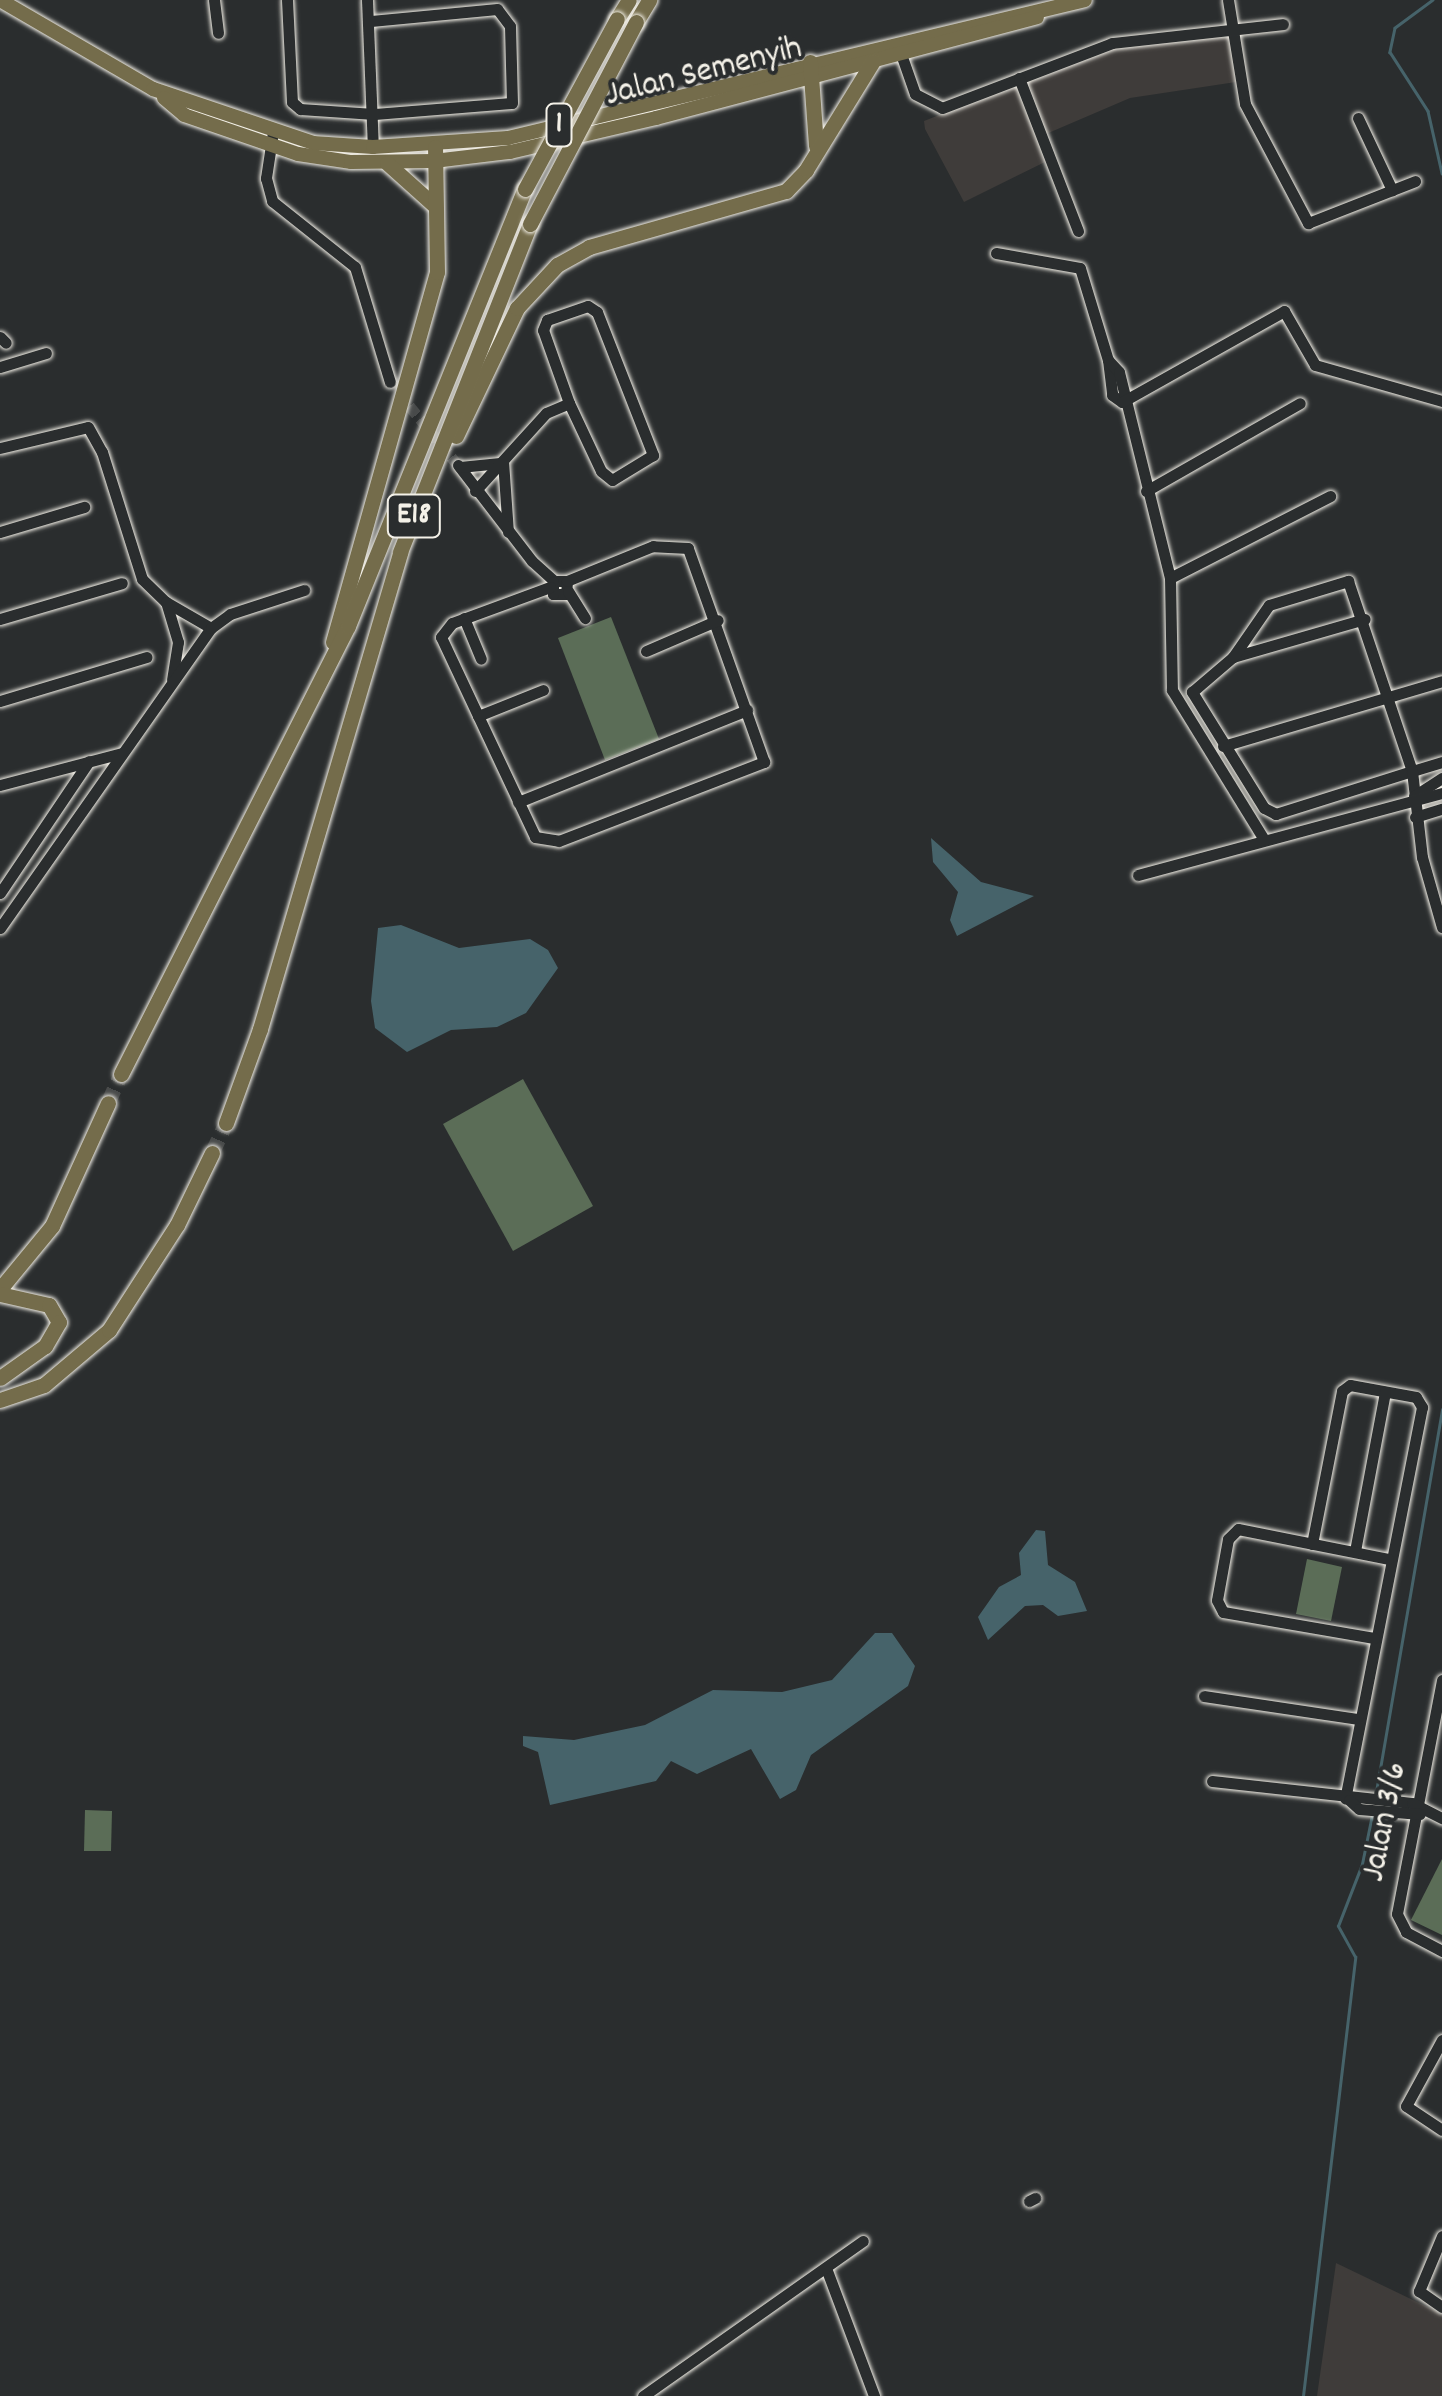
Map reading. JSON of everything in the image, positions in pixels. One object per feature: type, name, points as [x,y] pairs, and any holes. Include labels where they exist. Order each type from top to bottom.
[{"type":"highway","name":"E18","points":[[121,1074],[348,626],[525,188],[629,0]]},
{"type":"highway","name":"E18","points":[[226,1122],[260,1029],[400,552],[530,224],[649,0]]},
{"type":"highway","points":[[400,552],[532,288],[589,247],[786,191],[806,170],[816,146],[873,61]]},
{"type":"highway","points":[[811,69],[816,146]]},
{"type":"highway","points":[[326,665],[437,272],[435,154]]},
{"type":"highway","points":[[384,163],[435,206]]},
{"type":"highway","points":[[0,1378],[45,1346],[59,1322],[50,1305],[0,1292],[52,1226],[108,1103]]},
{"type":"highway","points":[[0,1400],[44,1385],[109,1330],[177,1225],[212,1153]]},
{"type":"main road","name":"Jalan Semenyih","points":[[270,139],[435,154],[811,69],[1086,0]]},
{"type":"main road","name":"Jalan Semenyih","points":[[4,6],[152,89],[270,139],[360,162],[384,163],[643,121],[811,69],[873,61],[1100,0]]},
{"type":"main road","points":[[640,105],[643,121]]},
{"type":"main road","points":[[360,162],[372,147],[384,163]]},
{"type":"street","points":[[214,0],[218,33]]},
{"type":"street","points":[[286,0],[292,102],[317,115],[512,103],[516,94],[510,26],[496,10],[369,21]]},
{"type":"street","points":[[367,0],[374,114],[372,147]]},
{"type":"street","points":[[1228,0],[1245,104],[1301,214],[1314,226],[1415,180]]},
{"type":"street","points":[[901,54],[915,94],[932,108],[1112,43],[1283,24]]},
{"type":"street","points":[[1020,78],[1078,230]]},
{"type":"street","points":[[1358,118],[1392,190]]},
{"type":"street","points":[[270,139],[272,201],[355,267],[390,382]]},
{"type":"street","points":[[996,253],[1080,268],[1108,360],[1112,394],[1122,402],[1170,578],[1172,690],[1263,838]]},
{"type":"street","points":[[588,306],[597,312],[654,456],[605,478],[570,403],[543,326],[588,306]]},
{"type":"street","points":[[1122,402],[1273,317],[1290,313],[1302,351],[1315,365],[1442,401]]},
{"type":"street","points":[[0,366],[46,352]]},
{"type":"street","points":[[475,491],[546,413],[570,403]]},
{"type":"street","points":[[1146,491],[1300,403]]},
{"type":"street","points":[[0,448],[88,427],[102,452],[136,568],[166,602],[212,628]]},
{"type":"street","points":[[503,462],[459,466],[508,534],[560,585],[585,618]]},
{"type":"street","points":[[503,462],[508,534]]},
{"type":"street","points":[[1170,578],[1330,496]]},
{"type":"street","points":[[0,532],[84,507]]},
{"type":"street","points":[[682,544],[718,620],[763,758],[759,765],[559,841],[535,837],[441,637],[464,618],[560,585],[653,546],[682,544]]},
{"type":"street","points":[[1233,657],[1269,605],[1348,581],[1365,619],[1412,771],[1415,817],[1442,927]]},
{"type":"street","points":[[0,619],[122,583]]},
{"type":"street","points":[[0,928],[212,628],[230,614],[304,590]]},
{"type":"street","points":[[166,602],[178,642],[171,684]]},
{"type":"street","points":[[464,618],[481,659]]},
{"type":"street","points":[[1365,619],[1233,657],[1198,680],[1192,692],[1264,808],[1276,814],[1442,762]]},
{"type":"street","points":[[646,651],[718,620]]},
{"type":"street","points":[[0,701],[147,657]]},
{"type":"street","points":[[1223,746],[1442,681]]},
{"type":"street","points":[[478,716],[544,690]]},
{"type":"street","points":[[518,802],[747,710]]},
{"type":"street","points":[[0,785],[122,752]]},
{"type":"street","points":[[0,892],[89,762]]},
{"type":"street","points":[[1414,796],[1442,778]]},
{"type":"street","points":[[1138,875],[1414,796],[1442,793]]},
{"type":"street","points":[[1415,817],[1442,809]]},
{"type":"street","points":[[1312,1544],[1342,1391],[1350,1386],[1416,1397],[1422,1406],[1358,1719],[1353,1802]]},
{"type":"street","points":[[1355,1551],[1385,1392]]},
{"type":"street","points":[[1374,1638],[1223,1612],[1217,1600],[1230,1534],[1238,1529],[1388,1559]]},
{"type":"street","name":"Jalan 3/6","points":[[1442,1680],[1437,1731],[1414,1810],[1396,1914],[1406,1932],[1442,1951]]},
{"type":"street","points":[[1204,1696],[1358,1719]]},
{"type":"street","points":[[1212,1780],[1414,1810],[1442,1818]]},
{"type":"street","points":[[1442,2040],[1406,2106],[1442,2130]]},
{"type":"street","points":[[1442,2236],[1419,2291],[1442,2306]]},
{"type":"street","points":[[643,2396],[863,2240]]},
{"type":"street","points":[[826,2268],[874,2396]]},
{"type":"shaded area","points":[[1229,33],[1236,82],[1130,98],[1039,137],[1047,161],[964,202],[925,129],[924,121],[1112,47]]},
{"type":"shaded area","points":[[1336,2263],[1442,2314],[1442,2396],[1317,2396]]},
{"type":"green space","points":[[611,617],[659,739],[605,760],[558,638]]},
{"type":"green space","points":[[523,1079],[593,1206],[513,1251],[443,1124]]},
{"type":"green space","points":[[1307,1559],[1342,1567],[1331,1621],[1296,1614]]},
{"type":"green space","points":[[85,1810],[112,1811],[111,1851],[84,1851]]},
{"type":"green space","points":[[1442,1859],[1442,1935],[1411,1920]]},
{"type":"water","points":[[931,838],[981,882],[1034,896],[957,936],[950,920],[958,892],[933,862]]},
{"type":"water","points":[[401,925],[459,948],[530,939],[548,950],[558,968],[526,1013],[497,1027],[451,1030],[407,1052],[375,1028],[371,1001],[378,928]]},
{"type":"water","points":[[1036,1530],[1045,1531],[1048,1565],[1075,1582],[1087,1611],[1058,1616],[1043,1605],[1025,1606],[988,1640],[978,1617],[999,1587],[1021,1575],[1019,1553]]},
{"type":"water","points":[[875,1633],[892,1633],[915,1666],[908,1686],[811,1755],[796,1790],[780,1799],[751,1749],[697,1774],[671,1761],[656,1781],[550,1805],[538,1752],[523,1746],[523,1736],[574,1740],[645,1725],[713,1690],[782,1692],[832,1680]]},
{"type":"waterway","points":[[1433,0],[1395,28],[1390,52],[1428,111],[1442,173]]},
{"type":"waterway","points":[[1376,1792],[1442,1410]]},
{"type":"waterway","points":[[1303,2396],[1355,1957],[1338,1926],[1362,1864],[1372,1815]]},
{"type":"tunnel","points":[[399,393],[458,465]]},
{"type":"tunnel","points":[[108,1103],[121,1074]]},
{"type":"tunnel","points":[[212,1153],[226,1123]]}]
